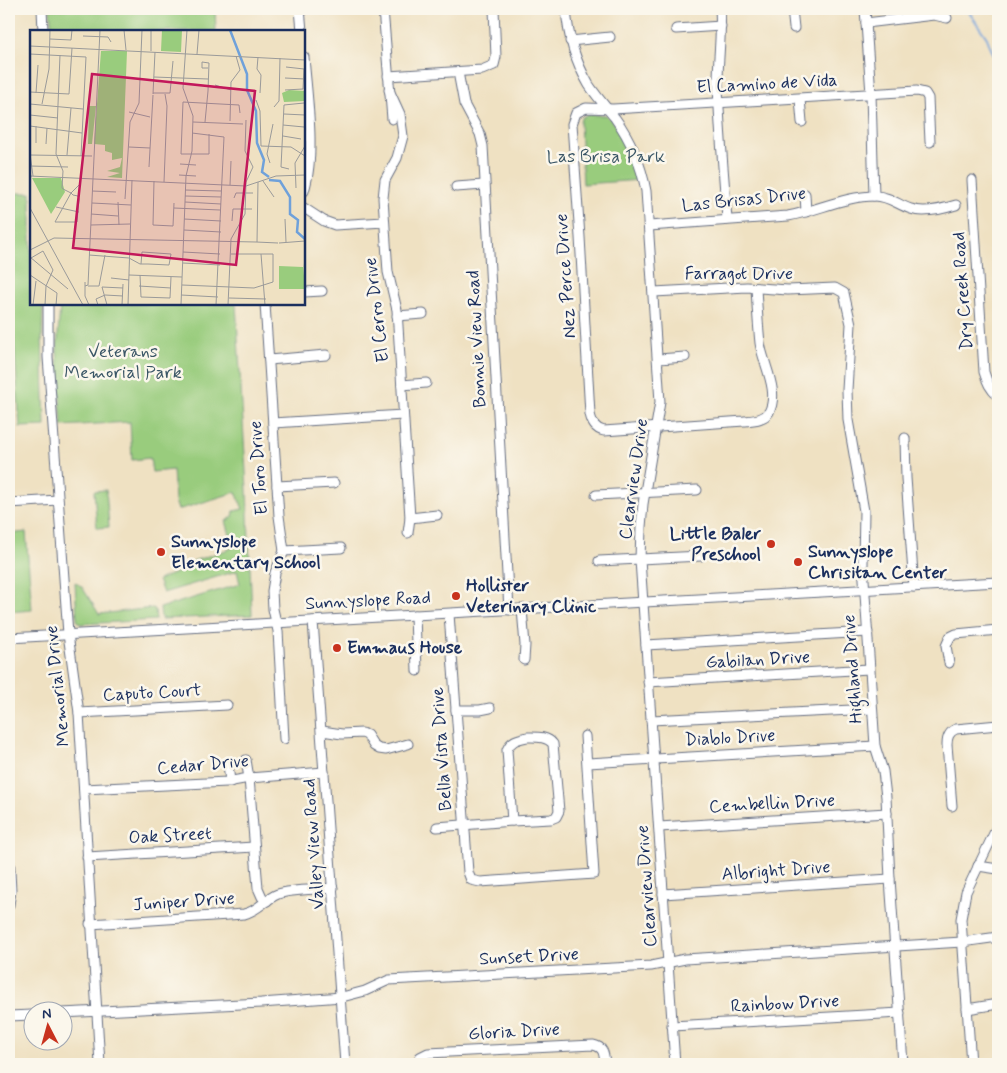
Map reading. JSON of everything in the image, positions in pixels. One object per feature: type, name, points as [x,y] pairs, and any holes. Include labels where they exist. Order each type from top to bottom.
[{"type":"street","points":[[42,9],[43,30]]},
{"type":"street","points":[[300,9],[302,30]]},
{"type":"street","name":"El Cerro Drive","points":[[383,9],[392,119]]},
{"type":"street","points":[[388,76],[482,70],[494,65],[496,56],[494,9]]},
{"type":"street","name":"Clearview Drive","points":[[566,9],[570,41],[580,66],[588,83],[627,137],[641,168],[646,191],[659,359],[660,402],[641,527],[640,560],[660,827],[674,1064]]},
{"type":"street","points":[[720,9],[722,26],[718,68],[718,103],[727,220]]},
{"type":"street","points":[[792,9],[794,28]]},
{"type":"street","points":[[865,9],[871,94],[874,196]]},
{"type":"street","points":[[866,22],[934,15],[947,18]]},
{"type":"street","points":[[676,29],[722,26]]},
{"type":"street","points":[[570,41],[610,37]]},
{"type":"street","name":"Bonnie View Road","points":[[458,72],[464,104],[480,134],[483,146],[509,610]]},
{"type":"street","points":[[305,74],[309,144],[308,174],[305,187]]},
{"type":"street","name":"El Cerro Drive","points":[[389,90],[400,114],[403,136],[397,158],[387,175],[384,186],[384,222],[388,272],[397,316],[410,518],[408,533]]},
{"type":"street","name":"El Camino de Vida","points":[[572,125],[573,118],[580,110],[586,108],[608,109],[917,91],[925,93],[929,101],[930,142]]},
{"type":"street","points":[[800,99],[802,122]]},
{"type":"street","name":"Nez Perce Drive","points":[[572,125],[590,414],[594,425],[599,430],[657,427]]},
{"type":"street","name":"Dry Creek Road","points":[[972,180],[984,372],[992,391],[998,396]]},
{"type":"street","points":[[456,187],[484,185]]},
{"type":"street","points":[[804,194],[806,212]]},
{"type":"street","name":"Las Brisas Drive","points":[[649,226],[788,216],[844,200],[874,196],[889,198],[907,208],[918,211],[956,205]]},
{"type":"street","points":[[305,209],[324,221],[335,225],[384,222]]},
{"type":"street","name":"Farragot Drive","points":[[654,292],[730,288],[788,290],[825,288]]},
{"type":"street","points":[[657,427],[744,421],[766,416],[771,405],[772,387],[760,344],[756,288]]},
{"type":"street","name":"Highland Drive","points":[[825,288],[835,288],[844,293],[850,316],[847,406],[850,434],[864,503],[863,556],[874,746],[884,776],[903,1064]]},
{"type":"street","points":[[305,292],[322,291]]},
{"type":"street","name":"Memorial Drive","points":[[48,305],[48,357],[68,634],[79,714],[90,924],[100,1064]]},
{"type":"street","name":"El Toro Drive","points":[[265,305],[280,535],[284,551]]},
{"type":"street","points":[[397,316],[422,314]]},
{"type":"street","points":[[269,360],[326,355]]},
{"type":"street","points":[[659,359],[685,357]]},
{"type":"street","points":[[402,385],[426,383]]},
{"type":"street","points":[[273,423],[403,415]]},
{"type":"street","points":[[905,438],[914,587]]},
{"type":"street","points":[[277,486],[334,483]]},
{"type":"street","points":[[596,495],[697,490]]},
{"type":"street","points":[[9,504],[58,500]]},
{"type":"street","points":[[410,518],[437,515]]},
{"type":"street","points":[[284,739],[272,581],[284,551],[341,548]]},
{"type":"street","points":[[598,561],[701,556]]},
{"type":"street","name":"Sunnyslope Road","points":[[9,638],[998,582]]},
{"type":"street","points":[[522,609],[525,645],[524,660]]},
{"type":"street","name":"Bella Vista Drive","points":[[449,614],[463,825],[470,878],[473,881],[480,882],[591,876],[594,874],[588,763]]},
{"type":"street","points":[[414,615],[417,672]]},
{"type":"street","name":"Valley View Road","points":[[314,621],[342,997],[345,1064]]},
{"type":"street","points":[[949,663],[946,646],[950,637],[956,634],[998,630]]},
{"type":"street","points":[[646,645],[868,632]]},
{"type":"street","name":"Gabilan Drive","points":[[648,682],[869,669]]},
{"type":"street","name":"Caputo Court","points":[[79,714],[227,705]]},
{"type":"street","points":[[456,710],[490,708]]},
{"type":"street","points":[[651,720],[872,709]]},
{"type":"street","points":[[952,806],[947,745],[948,736],[956,729],[998,726]]},
{"type":"street","points":[[322,731],[342,734],[362,733],[367,735],[374,746],[386,750],[408,744]]},
{"type":"street","points":[[585,736],[588,763]]},
{"type":"street","points":[[437,827],[551,819],[557,815],[559,805],[553,744],[548,739],[536,737],[519,739],[508,747],[512,821]]},
{"type":"street","name":"Diablo Drive","points":[[588,763],[874,746]]},
{"type":"street","points":[[246,760],[250,778],[258,888],[262,897],[267,901]]},
{"type":"street","points":[[228,764],[230,782]]},
{"type":"street","name":"Cedar Drive","points":[[84,789],[230,782],[250,778],[324,772]]},
{"type":"street","name":"Cembellin Drive","points":[[660,827],[887,813]]},
{"type":"street","points":[[971,1064],[961,919],[970,874],[978,866],[998,825]]},
{"type":"street","name":"Oak Street","points":[[87,857],[254,847]]},
{"type":"street","points":[[9,852],[11,891],[9,905]]},
{"type":"street","points":[[978,866],[998,869]]},
{"type":"street","name":"Albright Drive","points":[[663,894],[890,879]]},
{"type":"street","name":"Juniper Drive","points":[[90,924],[244,914],[257,910],[276,894],[333,888]]},
{"type":"street","name":"Sunset Drive","points":[[72,1012],[342,997],[365,991],[389,980],[651,966],[685,959],[896,947],[998,937]]},
{"type":"street","points":[[967,1008],[998,1004]]},
{"type":"street","name":"Rainbow Drive","points":[[672,1026],[900,1013]]},
{"type":"street","points":[[9,1016],[22,1015]]},
{"type":"street","name":"Gloria Drive","points":[[418,1064],[420,1057],[428,1053],[593,1045],[600,1046],[603,1049],[605,1064]]},
{"type":"green space","points":[[50,9],[215,9],[216,30],[52,30]]},
{"type":"green space","name":"Las Brisa Park","points":[[586,115],[606,115],[613,121],[623,136],[641,180],[583,184],[580,122],[581,118]]},
{"type":"green space","points":[[9,193],[30,193],[30,305],[43,305],[45,426],[20,427],[9,264]]},
{"type":"green space","name":"Veterans Memorial Park","points":[[60,305],[236,305],[252,615],[161,619],[160,608],[240,584],[237,571],[163,593],[158,580],[188,568],[193,561],[232,548],[226,521],[233,517],[234,511],[243,509],[236,492],[178,510],[175,501],[173,470],[152,472],[150,458],[132,460],[130,422],[62,426],[57,351]]},
{"type":"green space","points":[[106,490],[109,527],[97,528],[94,491]]},
{"type":"green space","points":[[26,532],[32,610],[9,612],[9,534]]},
{"type":"green space","points":[[75,582],[82,587],[99,614],[153,608],[156,620],[80,624],[77,620]]},
{"type":"waterway","points":[[967,9],[987,38],[998,67]]},
{"type":"place","name":"Little Baler Preschool","points":[[771,544]]},
{"type":"place","name":"Sunnyslope Elementary School","points":[[161,552]]},
{"type":"place","name":"Sunnyslope Chrisitan Center","points":[[798,562]]},
{"type":"place","name":"Hollister Veterinary Clinic","points":[[456,596]]},
{"type":"place","name":"Emmaus House","points":[[337,648]]}]
